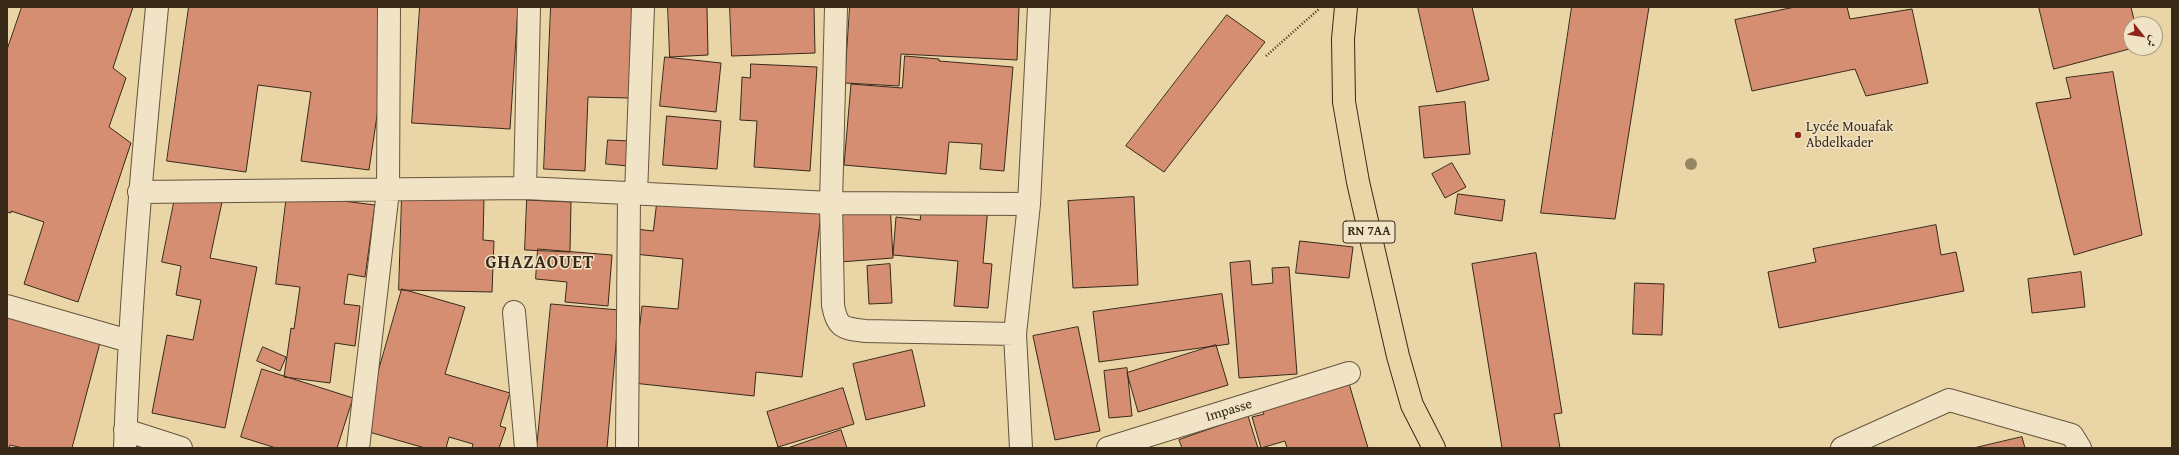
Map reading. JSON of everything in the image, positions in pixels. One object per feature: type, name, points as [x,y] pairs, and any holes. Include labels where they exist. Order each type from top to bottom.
[{"type":"main road","name":"RN 7AA","points":[[1346,7],[1343,39],[1344,102],[1358,182],[1398,356],[1412,406],[1434,448]]},
{"type":"street","points":[[157,7],[139,192],[129,341],[125,439],[181,448]]},
{"type":"street","points":[[358,448],[388,191],[389,7]]},
{"type":"street","points":[[525,188],[529,7]]},
{"type":"street","points":[[627,448],[633,194],[643,7]]},
{"type":"street","points":[[836,7],[831,203],[833,305],[835,320],[840,325],[847,328],[865,331],[1015,334]]},
{"type":"street","points":[[1021,448],[1015,334],[1030,204],[1040,7]]},
{"type":"street","points":[[139,192],[388,191],[525,188],[831,203],[1030,204]]},
{"type":"street","points":[[7,306],[129,341]]},
{"type":"street","points":[[514,312],[526,448]]},
{"type":"street","name":"Impasse","points":[[1108,448],[1350,373]]},
{"type":"street","points":[[1842,448],[1949,400],[2072,435],[2080,448]]},
{"type":"path","points":[[1266,56],[1321,7]]},
{"type":"building","points":[[22,7],[133,7],[113,68],[126,78],[109,127],[131,143],[78,302],[24,284],[44,222],[11,211],[11,213],[7,212],[7,50]]},
{"type":"building","points":[[189,7],[393,7],[369,170],[301,161],[311,92],[258,85],[246,172],[167,161]]},
{"type":"building","points":[[420,7],[518,7],[510,129],[412,123]]},
{"type":"building","points":[[551,7],[633,7],[629,98],[588,97],[585,171],[544,169]]},
{"type":"building","points":[[668,7],[707,7],[708,55],[670,57]]},
{"type":"building","points":[[730,7],[814,7],[815,53],[732,56]]},
{"type":"building","points":[[850,7],[1019,7],[1017,60],[901,54],[899,86],[845,83]]},
{"type":"building","points":[[1418,7],[1472,7],[1489,80],[1437,92]]},
{"type":"building","points":[[1572,7],[1649,7],[1615,219],[1541,213]]},
{"type":"building","points":[[1795,7],[1847,7],[1850,19],[1912,9],[1928,83],[1866,96],[1855,69],[1752,91],[1735,20]]},
{"type":"building","points":[[2039,7],[2131,7],[2133,16],[2123,16],[2123,51],[2054,69]]},
{"type":"building","points":[[1227,15],[1265,42],[1164,172],[1126,146]]},
{"type":"building","points":[[905,56],[939,59],[939,61],[1013,67],[1004,171],[980,169],[982,144],[949,142],[946,174],[844,165],[851,84],[902,88]]},
{"type":"building","points":[[665,57],[721,63],[716,112],[660,106]]},
{"type":"building","points":[[751,64],[817,67],[810,171],[754,167],[757,121],[740,120],[742,77],[750,78]]},
{"type":"building","points":[[2113,72],[2142,235],[2074,255],[2036,103],[2071,98],[2066,78]]},
{"type":"building","points":[[1465,102],[1470,154],[1424,158],[1419,107]]},
{"type":"building","points":[[667,116],[721,121],[717,169],[663,165]]},
{"type":"building","points":[[608,140],[631,141],[629,166],[606,164]]},
{"type":"building","points":[[1452,163],[1466,187],[1445,198],[1432,174]]},
{"type":"building","points":[[176,193],[222,202],[210,258],[257,267],[225,428],[152,413],[167,335],[193,340],[201,300],[176,295],[181,266],[162,262]]},
{"type":"building","points":[[287,194],[375,205],[365,277],[348,274],[344,304],[360,306],[355,346],[335,343],[330,383],[284,377],[291,328],[294,329],[300,287],[276,284]]},
{"type":"building","points":[[1458,194],[1505,200],[1502,221],[1455,214]]},
{"type":"building","points":[[658,195],[821,213],[802,377],[756,372],[754,396],[633,383],[642,306],[678,309],[683,259],[634,254],[636,229],[653,231]]},
{"type":"building","points":[[402,196],[484,198],[483,240],[494,241],[492,292],[399,290]]},
{"type":"building","points":[[1134,197],[1138,285],[1073,288],[1068,201]]},
{"type":"building","points":[[527,200],[571,202],[570,252],[525,250]]},
{"type":"building","points":[[921,201],[988,207],[983,263],[992,264],[988,308],[954,306],[958,261],[893,255],[896,217],[920,220]]},
{"type":"building","points":[[890,203],[893,258],[840,262],[837,207]]},
{"type":"building","points":[[1936,225],[1941,255],[1956,252],[1964,291],[1779,328],[1768,272],[1816,262],[1813,249]]},
{"type":"building","points":[[1300,241],[1353,247],[1349,278],[1296,273]]},
{"type":"building","points":[[538,249],[612,255],[608,306],[565,302],[567,282],[536,279]]},
{"type":"building","points":[[1536,253],[1562,413],[1554,414],[1560,448],[1502,448],[1472,264]]},
{"type":"building","points":[[1250,261],[1252,285],[1273,283],[1272,268],[1289,267],[1297,374],[1239,378],[1230,263]]},
{"type":"building","points":[[890,264],[892,303],[869,304],[867,266]]},
{"type":"building","points":[[2081,272],[2085,307],[2032,313],[2028,279]]},
{"type":"building","points":[[1635,283],[1664,284],[1662,335],[1633,334]]},
{"type":"building","points":[[402,289],[465,307],[445,374],[510,393],[500,426],[506,428],[499,448],[472,448],[473,444],[449,437],[446,448],[425,448],[362,430]]},
{"type":"building","points":[[1222,294],[1229,344],[1099,362],[1093,312]]},
{"type":"building","points":[[551,304],[619,310],[607,448],[537,448]]},
{"type":"building","points":[[7,313],[101,339],[72,448],[23,448],[10,445],[9,448],[7,448]]},
{"type":"building","points":[[1078,327],[1100,431],[1055,440],[1033,336]]},
{"type":"building","points":[[1216,345],[1228,385],[1138,412],[1127,373]]},
{"type":"building","points":[[263,347],[286,357],[280,371],[257,361]]},
{"type":"building","points":[[912,350],[925,406],[866,420],[853,364]]},
{"type":"building","points":[[1127,368],[1132,416],[1109,418],[1104,371]]},
{"type":"building","points":[[262,369],[353,398],[337,448],[276,448],[241,437]]},
{"type":"building","points":[[1348,380],[1368,448],[1287,448],[1285,441],[1261,448],[1252,417],[1264,414],[1261,406]]},
{"type":"building","points":[[843,388],[854,424],[778,447],[767,412]]},
{"type":"building","points":[[1248,416],[1258,448],[1182,448],[1179,440]]},
{"type":"building","points":[[841,430],[847,448],[788,448]]},
{"type":"building","points":[[2022,437],[2025,448],[1974,448]]},
{"type":"place","name":"Lycée Mouafak Abdelkader","points":[[1798,135]]},
{"type":"district","name":"GHAZAOUET","points":[[540,263]]}]
